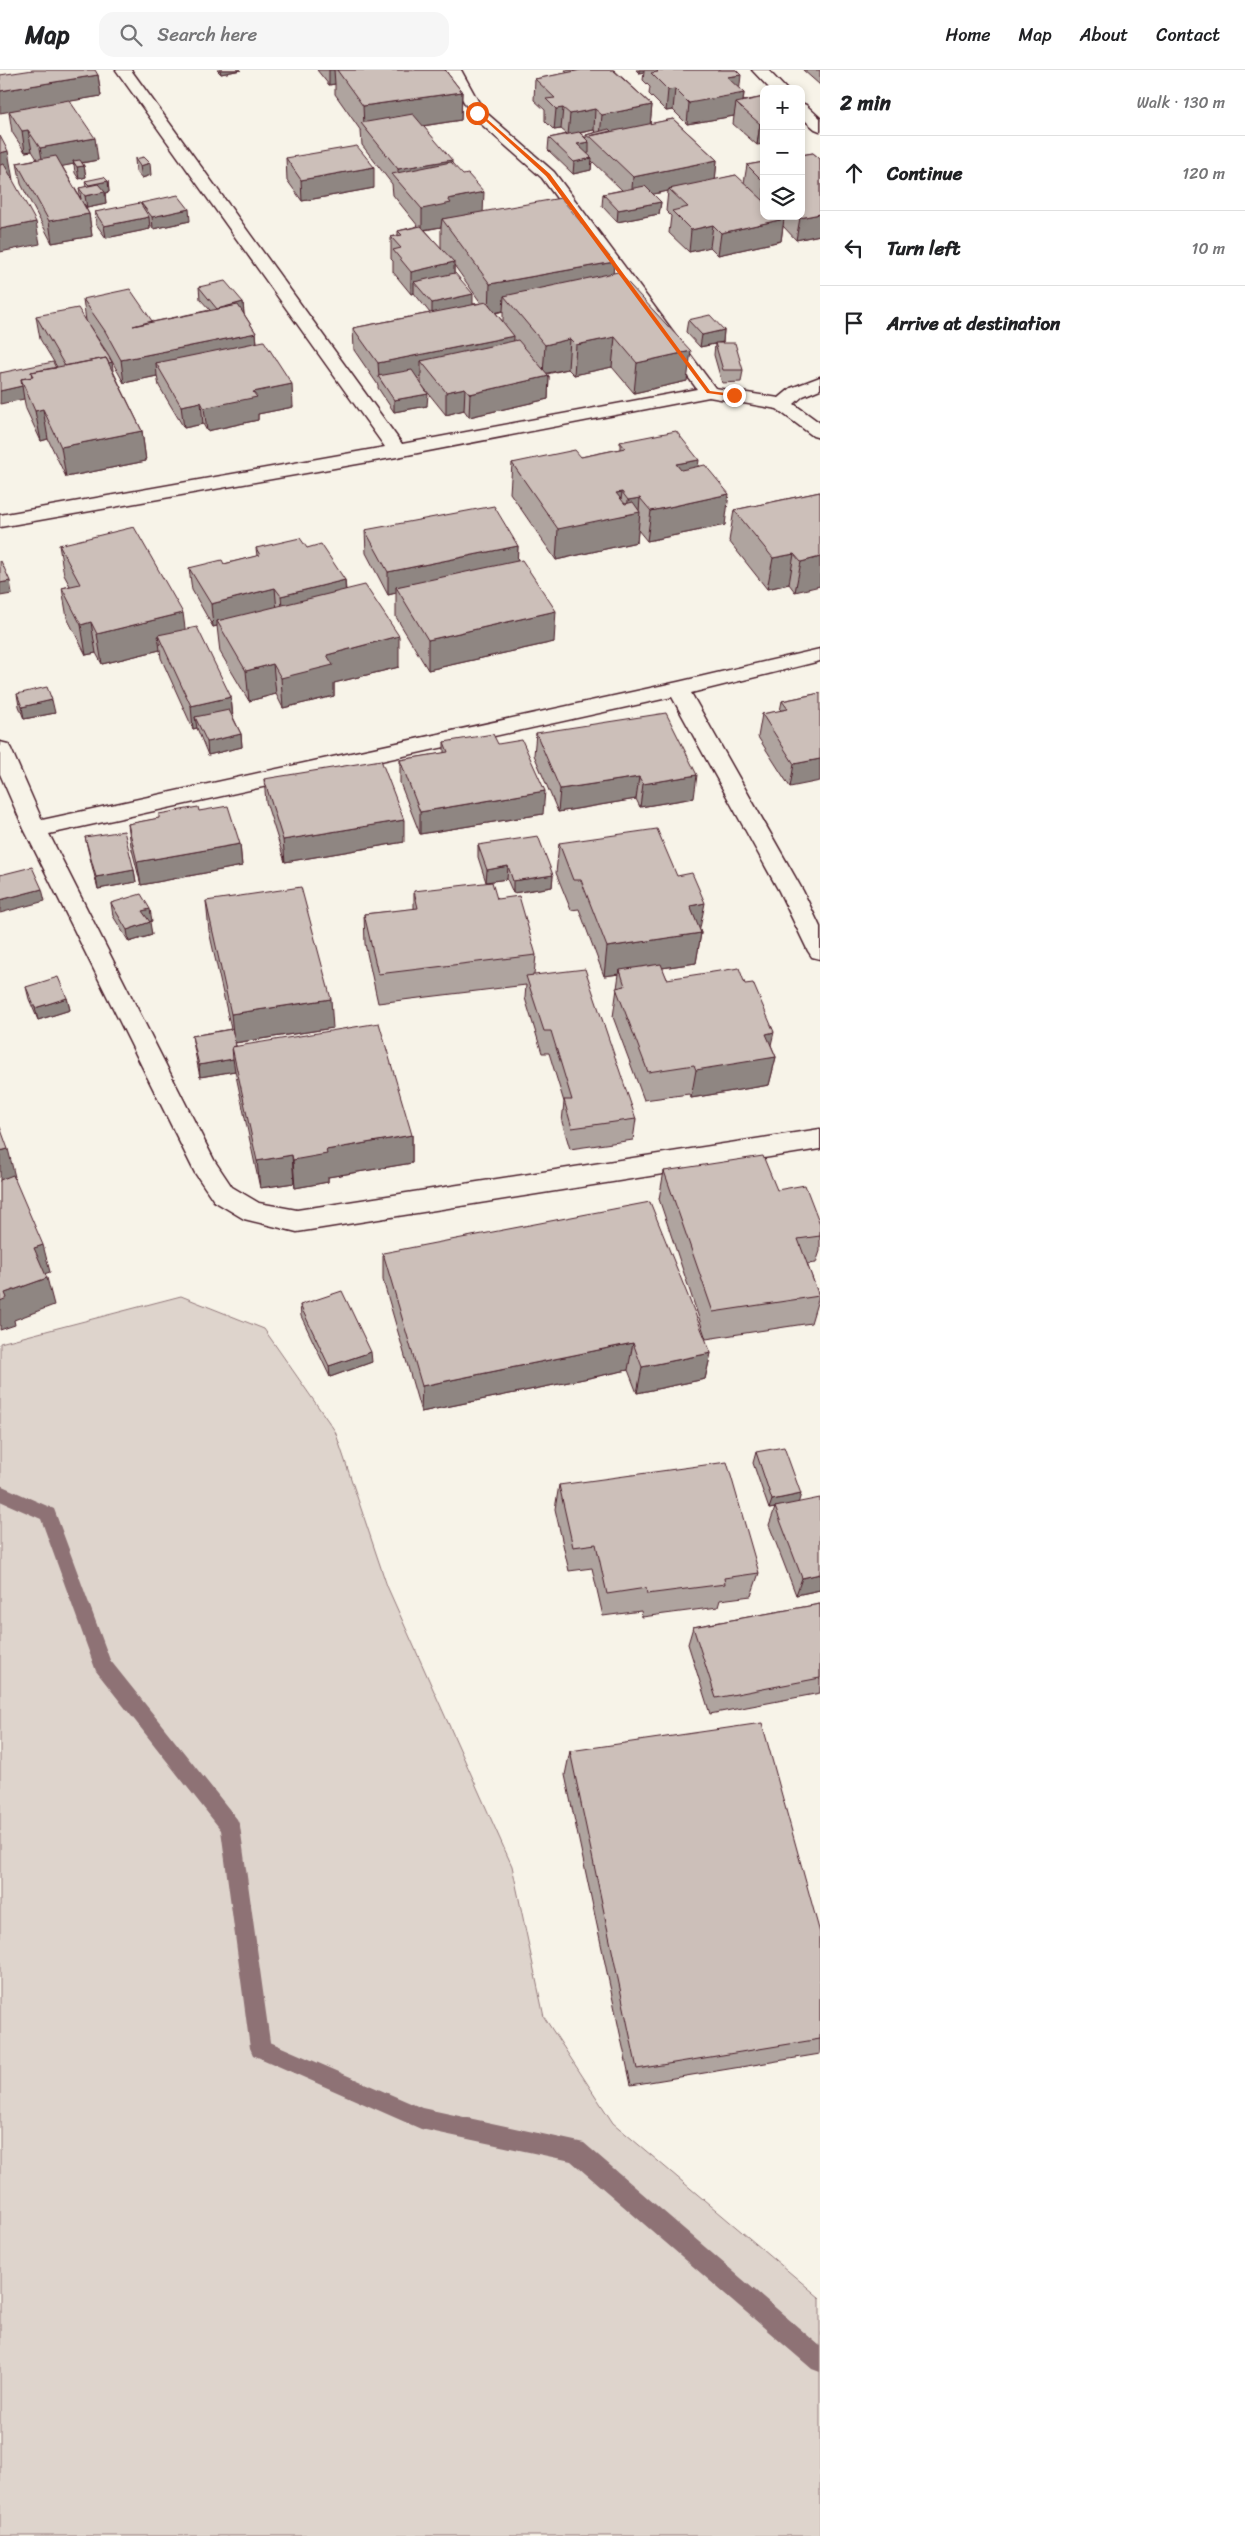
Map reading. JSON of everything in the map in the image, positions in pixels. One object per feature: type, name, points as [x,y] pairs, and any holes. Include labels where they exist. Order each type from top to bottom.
[{"type":"street","points":[[123,70],[397,451]]},
{"type":"street","points":[[453,70],[464,82],[471,104],[477,113],[548,175],[709,392]]},
{"type":"street","points":[[758,70],[775,85]]},
{"type":"street","points":[[805,112],[820,126]]},
{"type":"street","points":[[783,404],[798,392],[820,382]]},
{"type":"street","points":[[0,521],[397,451],[709,392],[783,404],[820,432]]},
{"type":"street","points":[[35,829],[678,689],[820,655]]},
{"type":"street","points":[[678,689],[791,891],[820,951]]},
{"type":"street","points":[[0,749],[35,829],[204,1166],[223,1194],[253,1212],[297,1220],[820,1140]]},
{"type":"shaded area","points":[[181,1296],[264,1329],[335,1431],[387,1586],[512,1866],[544,2017],[613,2123],[820,2298],[820,2536],[0,2536],[0,1343]]},
{"type":"building","points":[[33,70],[95,70],[98,75],[0,91],[0,75]]},
{"type":"building","points":[[337,70],[445,70],[462,92],[363,106]]},
{"type":"building","points":[[581,70],[613,70],[652,105],[602,115],[595,109],[570,114],[563,108],[556,109],[546,99],[555,98],[535,79]]},
{"type":"building","points":[[656,70],[736,70],[741,75],[727,77],[744,93],[689,103],[675,89],[668,90],[651,73],[658,72]]},
{"type":"building","points":[[760,98],[760,124],[736,103]]},
{"type":"building","points":[[69,100],[95,138],[40,148],[28,130],[22,131],[9,111]]},
{"type":"building","points":[[413,114],[452,160],[398,169],[361,123]]},
{"type":"building","points":[[673,119],[717,160],[633,177],[590,136]]},
{"type":"building","points":[[609,129],[611,131],[590,136],[590,138],[586,135]]},
{"type":"building","points":[[579,132],[589,142],[577,144],[592,158],[574,162],[549,138]]},
{"type":"building","points":[[0,136],[8,151],[0,153]]},
{"type":"building","points":[[357,146],[374,167],[301,180],[286,158]]},
{"type":"building","points":[[813,153],[820,159],[820,214],[805,217],[805,175],[805,154]]},
{"type":"building","points":[[56,156],[89,214],[49,221],[17,163]]},
{"type":"building","points":[[144,157],[150,163],[140,166],[135,159]]},
{"type":"building","points":[[80,160],[84,166],[77,167],[73,161]]},
{"type":"building","points":[[451,162],[463,175],[468,174],[484,192],[448,199],[451,203],[422,209],[392,174]]},
{"type":"building","points":[[760,163],[760,178],[747,165]]},
{"type":"building","points":[[4,164],[36,222],[0,229],[0,165]]},
{"type":"building","points":[[736,175],[760,197],[760,220],[780,220],[721,233],[713,225],[691,230],[672,211],[688,207],[669,189]]},
{"type":"building","points":[[104,177],[108,181],[89,185],[85,181]]},
{"type":"building","points":[[98,184],[105,192],[85,196],[79,188]]},
{"type":"building","points":[[645,186],[661,202],[618,210],[603,194]]},
{"type":"building","points":[[178,195],[189,209],[152,217],[141,203]]},
{"type":"building","points":[[561,198],[614,262],[490,284],[442,219]]},
{"type":"building","points":[[140,203],[149,217],[104,226],[95,212]]},
{"type":"building","points":[[421,226],[454,262],[411,272],[393,250],[401,248],[391,237],[402,235],[398,231]]},
{"type":"building","points":[[618,272],[691,351],[637,363],[615,337],[576,345],[570,339],[545,345],[504,296]]},
{"type":"building","points":[[455,273],[473,294],[432,303],[414,282]]},
{"type":"building","points":[[225,281],[243,302],[217,309],[199,287]]},
{"type":"building","points":[[130,289],[152,321],[133,326],[238,305],[256,333],[121,360],[105,331],[83,299]]},
{"type":"building","points":[[487,302],[514,336],[378,363],[353,328]]},
{"type":"building","points":[[78,308],[112,362],[109,363],[106,358],[65,366],[36,316]]},
{"type":"building","points":[[710,315],[724,330],[702,335],[688,320]]},
{"type":"building","points":[[518,340],[549,376],[470,394],[465,388],[446,392],[421,361]]},
{"type":"building","points":[[264,341],[292,384],[253,392],[257,397],[204,408],[201,402],[181,406],[156,363]]},
{"type":"building","points":[[715,343],[735,343],[743,370],[723,370]]},
{"type":"building","points":[[106,358],[142,431],[61,447],[43,409],[35,411],[21,379],[33,377],[31,372]]},
{"type":"building","points":[[53,362],[56,368],[31,372],[32,377],[21,379],[22,386],[0,391],[0,373]]},
{"type":"building","points":[[412,370],[428,394],[394,400],[378,376]]},
{"type":"building","points":[[676,431],[699,460],[676,464],[681,470],[705,465],[729,494],[651,511],[640,498],[628,500],[622,492],[616,493],[625,504],[633,502],[640,512],[558,529],[512,463],[575,450],[581,457],[625,448],[620,442]]},
{"type":"building","points":[[820,492],[820,557],[801,562],[794,554],[773,558],[734,510]]},
{"type":"building","points":[[494,506],[518,546],[388,572],[365,530]]},
{"type":"building","points":[[134,527],[183,613],[97,634],[91,622],[81,625],[62,588],[80,584],[59,545]]},
{"type":"building","points":[[300,538],[307,548],[321,544],[345,580],[281,596],[275,588],[211,604],[189,568],[222,560],[224,564],[260,555],[256,548]]},
{"type":"building","points":[[522,560],[556,611],[428,640],[396,587]]},
{"type":"building","points":[[1,561],[10,581],[0,583]]},
{"type":"building","points":[[365,585],[399,636],[327,655],[333,665],[281,678],[273,664],[246,671],[217,621]]},
{"type":"building","points":[[197,627],[231,697],[191,706],[158,635]]},
{"type":"building","points":[[47,687],[52,700],[22,707],[17,694]]},
{"type":"building","points":[[820,693],[820,759],[794,764],[762,714],[788,709],[782,701]]},
{"type":"building","points":[[229,710],[241,734],[207,742],[195,717]]},
{"type":"building","points":[[666,713],[697,775],[643,784],[639,777],[560,789],[536,733]]},
{"type":"building","points":[[493,734],[498,744],[522,740],[545,791],[420,812],[400,760],[448,752],[444,742]]},
{"type":"building","points":[[381,760],[404,820],[283,840],[264,779]]},
{"type":"building","points":[[228,806],[240,844],[137,862],[128,824],[159,818],[159,814],[198,807],[199,811]]},
{"type":"building","points":[[657,829],[677,876],[692,873],[705,903],[690,906],[701,933],[607,947],[581,880],[573,880],[559,843]]},
{"type":"building","points":[[124,831],[134,870],[96,877],[85,837]]},
{"type":"building","points":[[538,836],[553,875],[513,881],[508,866],[487,870],[478,845]]},
{"type":"building","points":[[32,867],[42,889],[0,900],[0,875]]},
{"type":"building","points":[[492,882],[497,899],[519,896],[536,955],[378,974],[364,914],[418,908],[414,891]]},
{"type":"building","points":[[301,887],[331,999],[231,1014],[206,901]]},
{"type":"building","points":[[141,894],[150,909],[142,911],[150,922],[127,930],[111,903]]},
{"type":"building","points":[[661,964],[667,979],[739,968],[745,984],[753,983],[774,1032],[766,1034],[776,1057],[696,1070],[694,1065],[648,1072],[616,988],[625,986],[620,970]]},
{"type":"building","points":[[585,969],[636,1119],[572,1128],[564,1100],[572,1100],[551,1031],[544,1031],[526,976]]},
{"type":"building","points":[[58,977],[67,998],[35,1008],[26,987]]},
{"type":"building","points":[[379,1023],[412,1135],[326,1150],[327,1154],[293,1160],[292,1155],[257,1161],[232,1047]]},
{"type":"building","points":[[232,1029],[236,1046],[232,1047],[233,1059],[199,1065],[192,1036]]},
{"type":"building","points":[[0,1127],[8,1149],[0,1151]]},
{"type":"building","points":[[763,1156],[777,1190],[805,1185],[820,1224],[820,1236],[798,1239],[819,1296],[713,1312],[664,1171]]},
{"type":"building","points":[[13,1175],[43,1245],[34,1248],[47,1278],[5,1293],[7,1298],[0,1301],[0,1180]]},
{"type":"building","points":[[650,1202],[711,1353],[642,1367],[633,1343],[422,1386],[383,1253]]},
{"type":"building","points":[[342,1291],[371,1352],[329,1366],[300,1305]]},
{"type":"building","points":[[784,1447],[801,1494],[772,1500],[756,1452]]},
{"type":"building","points":[[727,1462],[759,1573],[724,1578],[725,1584],[647,1594],[646,1588],[607,1594],[596,1544],[573,1547],[559,1485]]},
{"type":"building","points":[[820,1498],[820,1574],[802,1578],[775,1507]]},
{"type":"building","points":[[820,1604],[820,1678],[716,1698],[693,1627]]},
{"type":"building","points":[[762,1723],[820,1933],[820,2039],[637,2069],[570,1751]]},
{"type":"waterway","points":[[0,1493],[48,1514],[103,1665],[230,1826],[260,2048],[421,2118],[576,2151],[820,2361]]},
{"type":"route","points":[[477,113],[489,125],[524,152],[548,175],[709,392],[734,395]]}]
